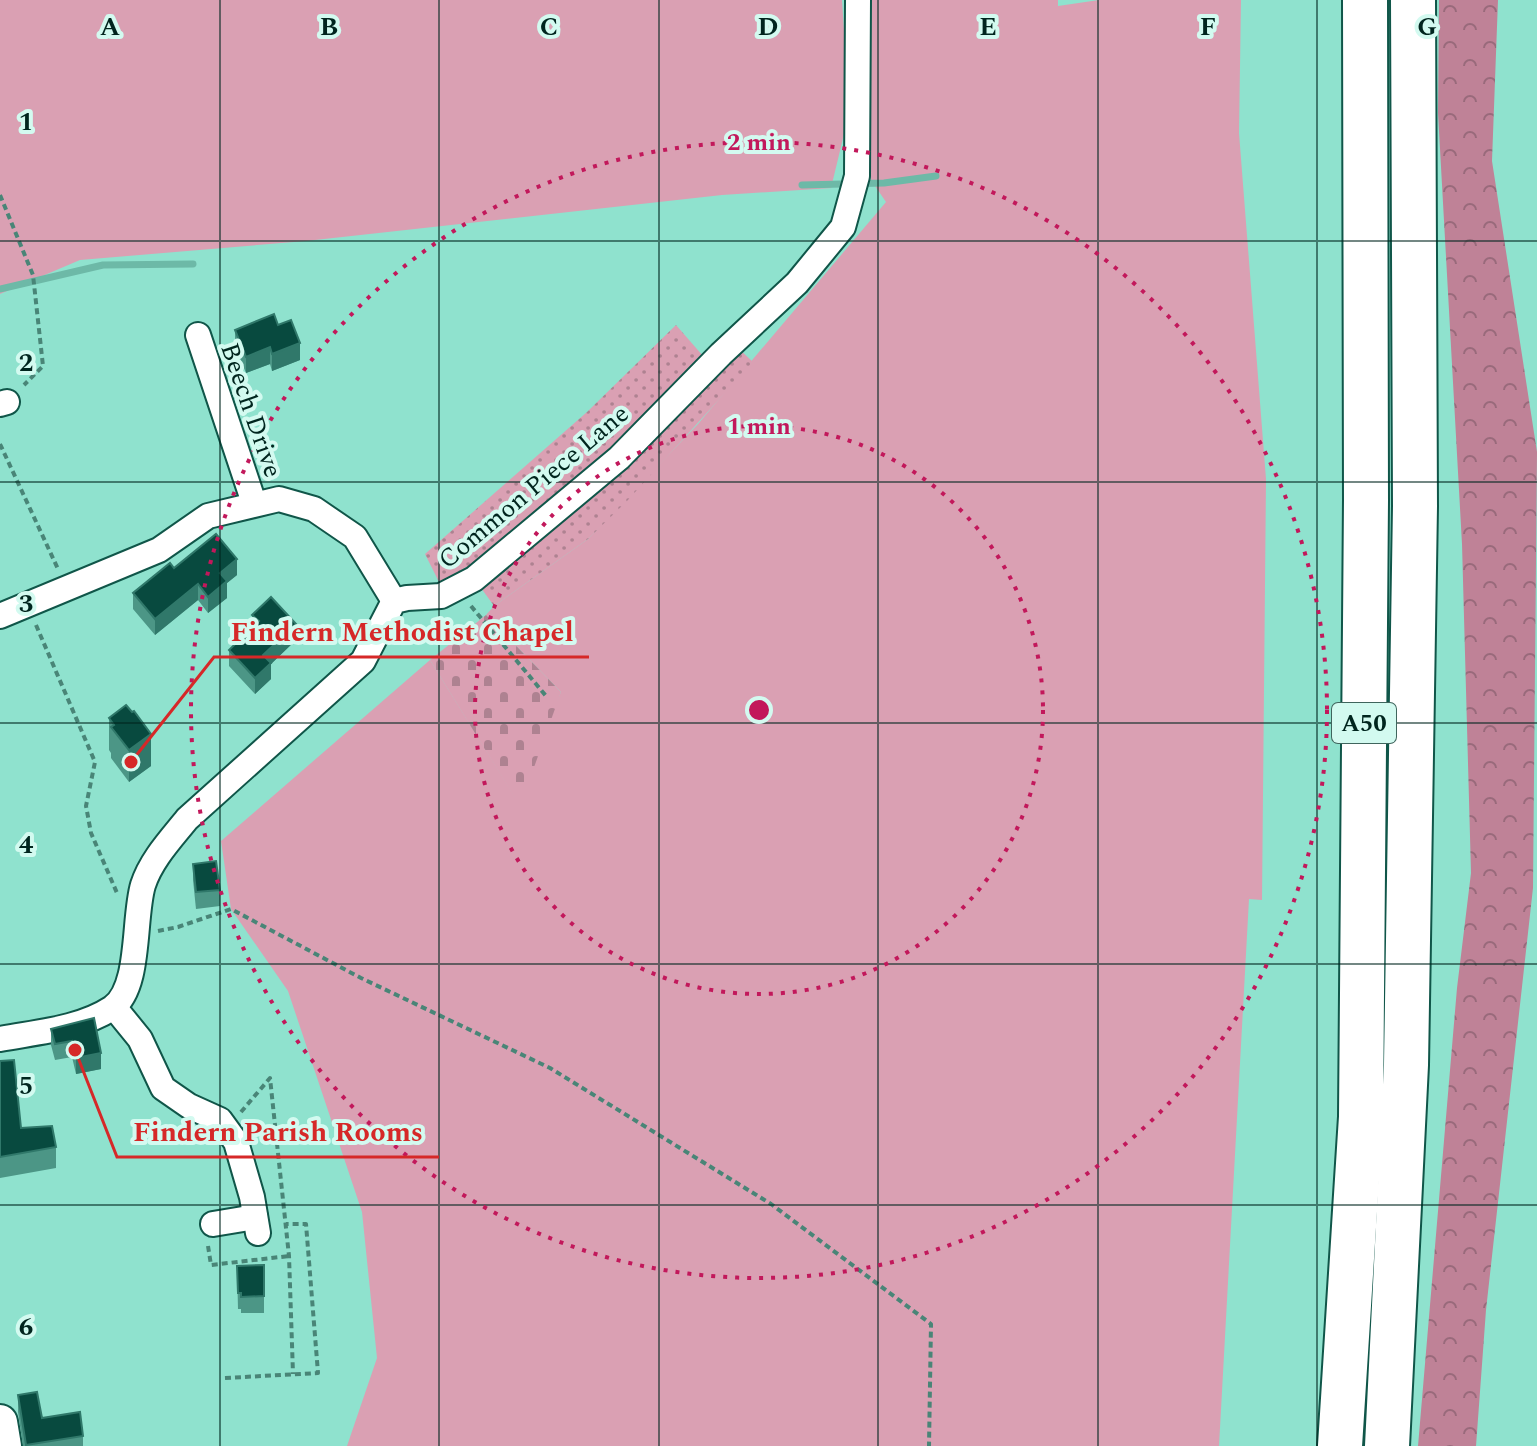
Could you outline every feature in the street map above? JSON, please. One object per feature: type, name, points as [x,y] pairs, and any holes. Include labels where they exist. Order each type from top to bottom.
[{"type":"highway","name":"A50","points":[[1340,1446],[1361,1117],[1366,500],[1365,0]]},
{"type":"highway","name":"A50","points":[[1387,1446],[1406,1065],[1415,506],[1413,0]]},
{"type":"street","name":"Common Piece Lane","points":[[394,601],[441,596],[474,579],[619,458],[721,354],[797,283],[843,227],[856,185],[858,0]]},
{"type":"street","name":"Beech Drive","points":[[198,335],[254,503]]},
{"type":"street","points":[[0,616],[159,550],[208,516],[279,499],[314,509],[355,537],[394,601],[363,661],[187,819],[163,848],[144,883],[130,983],[114,1007],[77,1024],[0,1039]]},
{"type":"street","points":[[114,1007],[140,1039],[163,1088],[189,1106],[220,1120],[236,1142],[257,1225],[213,1224]]},
{"type":"path","points":[[0,195],[33,275],[43,366],[3,403]]},
{"type":"path","points":[[0,444],[67,590]]},
{"type":"path","points":[[457,588],[546,696]]},
{"type":"path","points":[[28,605],[95,762],[86,806],[91,833],[135,934],[178,927],[231,909],[361,978],[550,1068],[771,1204],[931,1324],[929,1446]]},
{"type":"path","points":[[213,1224],[206,1228],[211,1265],[289,1256]]},
{"type":"path","points":[[225,1378],[318,1373],[306,1224],[285,1224]]},
{"type":"green space","points":[[0,0],[842,0],[846,62],[845,130],[831,188],[722,195],[306,241],[80,260],[0,294]]},
{"type":"green space","points":[[869,0],[1058,0],[1058,6],[1099,0],[1241,0],[1239,133],[1266,479],[1262,900],[1249,899],[1219,1446],[347,1446],[377,1358],[362,1212],[288,991],[231,909],[221,841],[430,660],[515,797],[561,692],[486,615],[494,606],[588,539],[698,424],[886,202],[871,180]]},
{"type":"green space","points":[[1439,0],[1498,0],[1492,161],[1537,452],[1533,888],[1486,1310],[1476,1446],[1418,1446],[1457,988],[1471,873],[1462,544],[1438,113]]},
{"type":"green space","points":[[676,325],[717,372],[737,347],[753,362],[627,501],[588,539],[494,606],[466,567],[440,584],[425,554],[587,412]]},
{"type":"green space","points":[[486,615],[561,692],[523,798],[515,798],[430,660]]},
{"type":"building","points":[[274,314],[278,325],[291,320],[300,343],[272,354],[270,347],[246,357],[235,330]]},
{"type":"building","points":[[216,534],[237,559],[220,573],[227,581],[208,597],[198,584],[155,619],[133,593],[170,563],[174,568]]},
{"type":"building","points":[[271,597],[296,624],[263,655],[271,663],[255,678],[229,650],[259,621],[252,615]]},
{"type":"building","points":[[126,705],[151,734],[129,750],[111,727],[114,725],[109,718]]},
{"type":"building","points":[[216,861],[220,890],[196,892],[193,864]]},
{"type":"building","points":[[94,1018],[101,1053],[76,1058],[72,1041],[55,1044],[51,1029]]},
{"type":"building","points":[[14,1060],[21,1128],[52,1126],[56,1147],[0,1157],[0,1061]]},
{"type":"building","points":[[264,1265],[264,1296],[241,1297],[238,1293],[237,1266]]},
{"type":"building","points":[[37,1392],[42,1418],[80,1412],[83,1436],[26,1445],[18,1395]]},
{"type":"waterway","points":[[802,185],[884,183],[936,176]]},
{"type":"waterway","points":[[0,289],[103,265],[193,264]]},
{"type":"place","name":"Findern Methodist Chapel","points":[[131,762]]},
{"type":"place","name":"Findern Parish Rooms","points":[[75,1050]]}]
